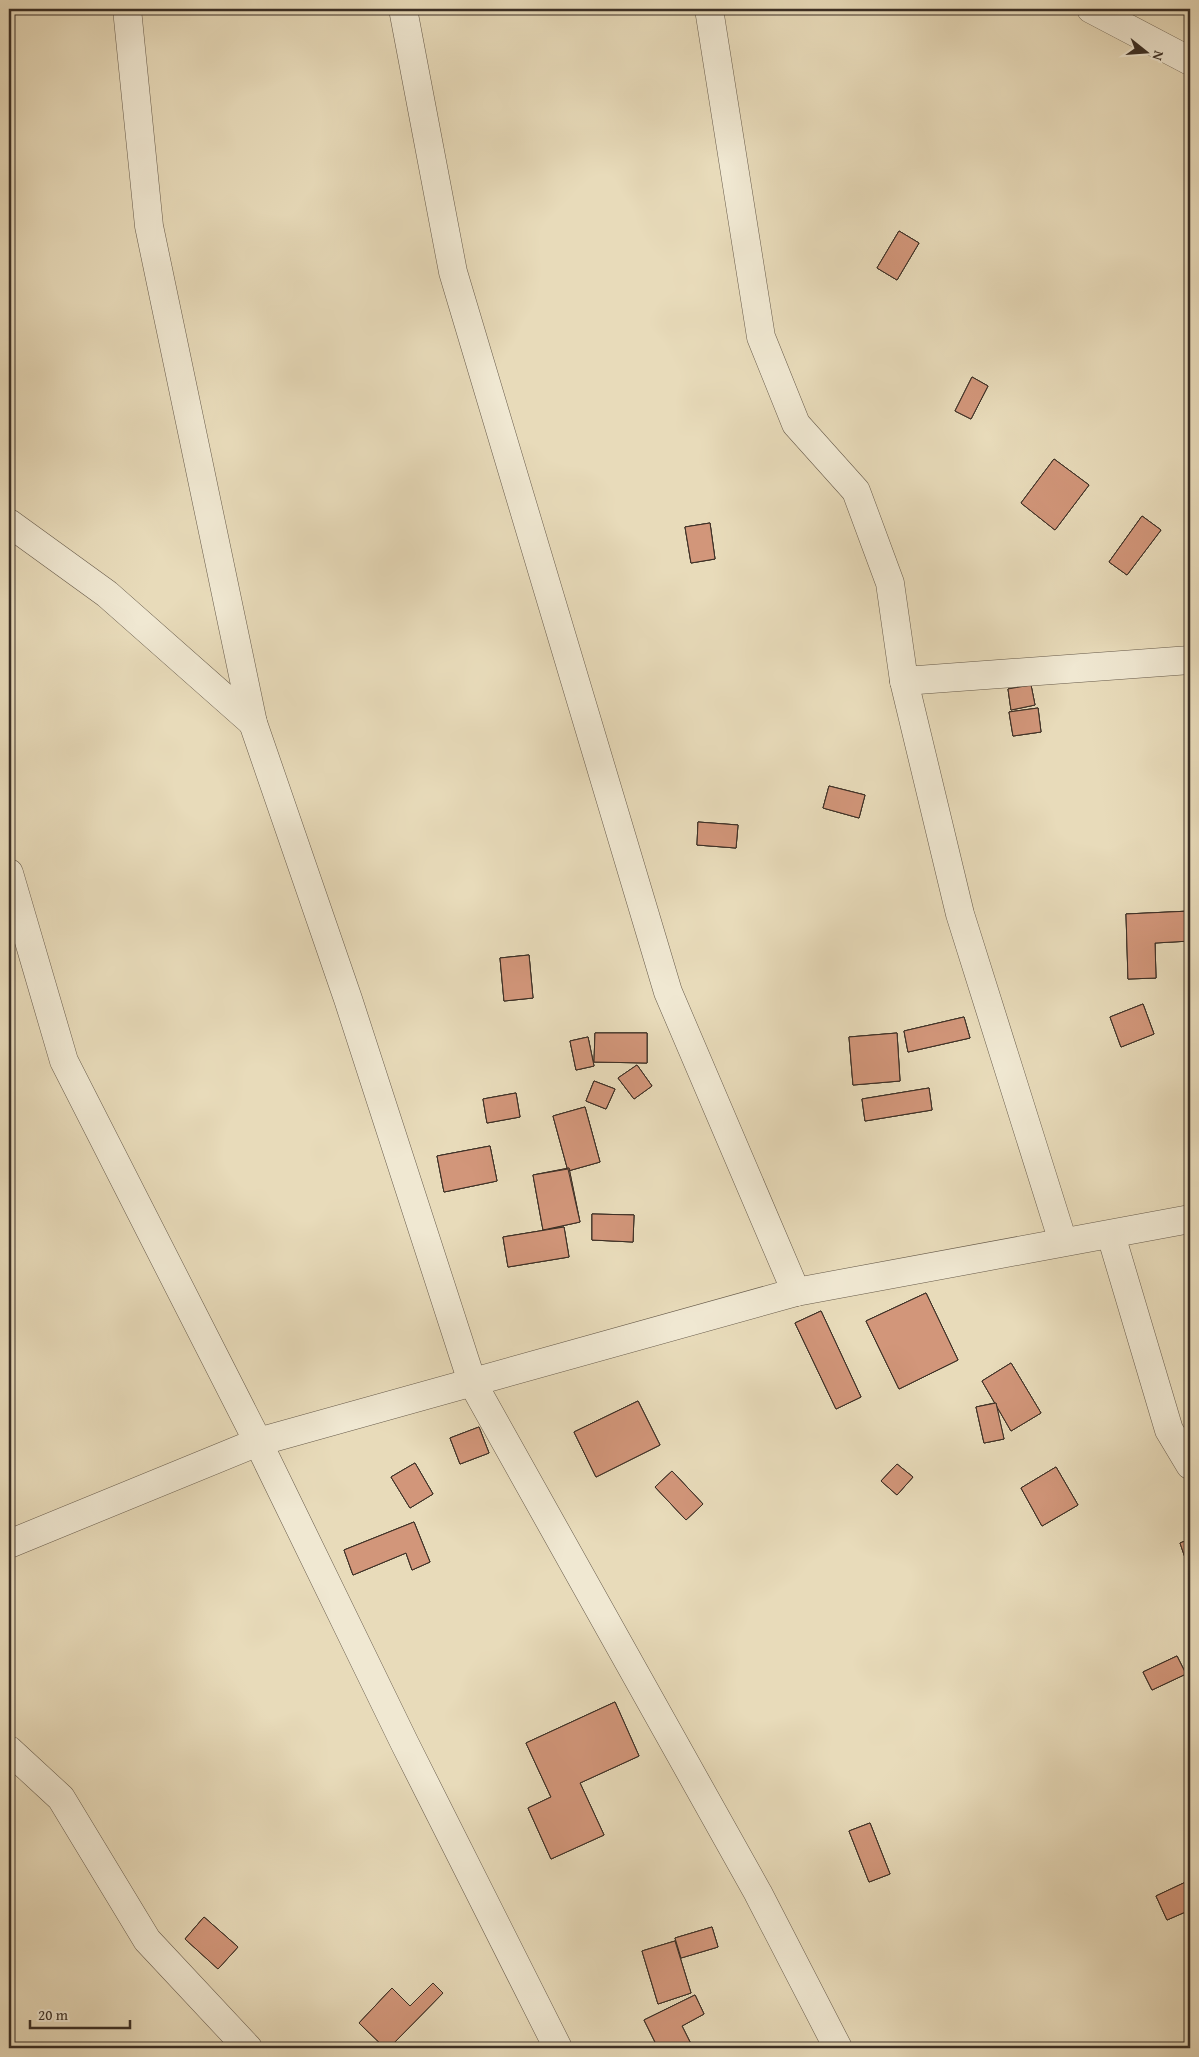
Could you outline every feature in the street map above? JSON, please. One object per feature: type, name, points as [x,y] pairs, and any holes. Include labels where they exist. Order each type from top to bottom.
[{"type":"street","points":[[127,9],[149,226],[253,723],[348,999],[472,1382],[758,1893],[838,2048]]},
{"type":"street","points":[[403,9],[453,272],[668,992],[796,1292]]},
{"type":"street","points":[[709,9],[761,337],[796,424],[856,491],[890,583],[904,681],[960,914],[1063,1242]]},
{"type":"street","points":[[1091,9],[1190,60]]},
{"type":"street","points":[[9,523],[107,594],[253,723]]},
{"type":"street","points":[[904,681],[1189,665]]},
{"type":"street","points":[[9,873],[64,1061],[258,1442],[405,1744],[558,2048]]},
{"type":"street","points":[[9,1544],[258,1442],[796,1292],[1190,1219]]},
{"type":"street","points":[[1111,1235],[1169,1430],[1190,1465]]},
{"type":"street","points":[[9,1750],[61,1798],[147,1940],[248,2048]]},
{"type":"building","points":[[899,231],[919,243],[897,280],[877,268]]},
{"type":"building","points":[[899,231],[919,243],[897,280],[877,268]]},
{"type":"building","points":[[899,231],[919,243],[897,280],[877,268]]},
{"type":"building","points":[[972,377],[988,386],[971,419],[955,411]]},
{"type":"building","points":[[972,377],[988,386],[971,419],[955,411]]},
{"type":"building","points":[[972,377],[988,386],[971,419],[955,411]]},
{"type":"building","points":[[1054,459],[1089,485],[1055,530],[1021,503]]},
{"type":"building","points":[[1054,459],[1089,485],[1055,530],[1021,503]]},
{"type":"building","points":[[1054,459],[1089,485],[1055,530],[1021,503]]},
{"type":"building","points":[[1142,516],[1161,530],[1127,575],[1109,562]]},
{"type":"building","points":[[1142,516],[1161,530],[1127,575],[1109,562]]},
{"type":"building","points":[[1142,516],[1161,530],[1127,575],[1109,562]]},
{"type":"building","points":[[710,523],[715,559],[691,563],[685,527]]},
{"type":"building","points":[[710,523],[715,559],[691,563],[685,527]]},
{"type":"building","points":[[710,523],[715,559],[691,563],[685,527]]},
{"type":"building","points":[[1031,685],[1035,705],[1011,710],[1008,689]]},
{"type":"building","points":[[1031,685],[1035,705],[1011,710],[1008,689]]},
{"type":"building","points":[[1031,685],[1035,705],[1011,710],[1008,689]]},
{"type":"building","points":[[1038,708],[1041,732],[1013,736],[1009,712]]},
{"type":"building","points":[[1038,708],[1041,732],[1013,736],[1009,712]]},
{"type":"building","points":[[1038,708],[1041,732],[1013,736],[1009,712]]},
{"type":"building","points":[[829,786],[865,795],[859,818],[823,808]]},
{"type":"building","points":[[829,786],[865,795],[859,818],[823,808]]},
{"type":"building","points":[[829,786],[865,795],[859,818],[823,808]]},
{"type":"building","points":[[698,822],[738,825],[736,848],[697,845]]},
{"type":"building","points":[[698,822],[738,825],[736,848],[697,845]]},
{"type":"building","points":[[698,822],[738,825],[736,848],[697,845]]},
{"type":"building","points":[[1190,911],[1190,941],[1155,943],[1156,978],[1128,979],[1126,914]]},
{"type":"building","points":[[1190,911],[1190,941],[1155,943],[1156,978],[1128,979],[1126,914]]},
{"type":"building","points":[[1190,911],[1190,941],[1155,943],[1156,978],[1128,979],[1126,914]]},
{"type":"building","points":[[529,955],[533,998],[504,1001],[500,958]]},
{"type":"building","points":[[529,955],[533,998],[504,1001],[500,958]]},
{"type":"building","points":[[529,955],[533,998],[504,1001],[500,958]]},
{"type":"building","points":[[1143,1004],[1154,1034],[1121,1047],[1110,1017]]},
{"type":"building","points":[[1143,1004],[1154,1034],[1121,1047],[1110,1017]]},
{"type":"building","points":[[1143,1004],[1154,1034],[1121,1047],[1110,1017]]},
{"type":"building","points":[[964,1017],[970,1038],[908,1052],[904,1031]]},
{"type":"building","points":[[964,1017],[970,1038],[908,1052],[904,1031]]},
{"type":"building","points":[[964,1017],[970,1038],[908,1052],[904,1031]]},
{"type":"building","points":[[595,1033],[647,1033],[647,1063],[594,1062]]},
{"type":"building","points":[[595,1033],[647,1033],[647,1063],[594,1062]]},
{"type":"building","points":[[595,1033],[647,1033],[647,1063],[594,1062]]},
{"type":"building","points":[[897,1033],[900,1081],[853,1085],[849,1037]]},
{"type":"building","points":[[897,1033],[900,1081],[853,1085],[849,1037]]},
{"type":"building","points":[[897,1033],[900,1081],[853,1085],[849,1037]]},
{"type":"building","points":[[588,1037],[594,1066],[576,1070],[570,1041]]},
{"type":"building","points":[[588,1037],[594,1066],[576,1070],[570,1041]]},
{"type":"building","points":[[588,1037],[594,1066],[576,1070],[570,1041]]},
{"type":"building","points":[[637,1065],[652,1086],[634,1099],[618,1078]]},
{"type":"building","points":[[637,1065],[652,1086],[634,1099],[618,1078]]},
{"type":"building","points":[[637,1065],[652,1086],[634,1099],[618,1078]]},
{"type":"building","points":[[594,1081],[615,1089],[606,1109],[586,1101]]},
{"type":"building","points":[[594,1081],[615,1089],[606,1109],[586,1101]]},
{"type":"building","points":[[594,1081],[615,1089],[606,1109],[586,1101]]},
{"type":"building","points":[[929,1088],[932,1110],[865,1121],[862,1099]]},
{"type":"building","points":[[929,1088],[932,1110],[865,1121],[862,1099]]},
{"type":"building","points":[[929,1088],[932,1110],[865,1121],[862,1099]]},
{"type":"building","points":[[516,1093],[520,1117],[487,1123],[483,1099]]},
{"type":"building","points":[[516,1093],[520,1117],[487,1123],[483,1099]]},
{"type":"building","points":[[516,1093],[520,1117],[487,1123],[483,1099]]},
{"type":"building","points":[[585,1107],[600,1162],[568,1171],[553,1116]]},
{"type":"building","points":[[585,1107],[600,1162],[568,1171],[553,1116]]},
{"type":"building","points":[[585,1107],[600,1162],[568,1171],[553,1116]]},
{"type":"building","points":[[490,1146],[497,1181],[444,1192],[437,1156]]},
{"type":"building","points":[[490,1146],[497,1181],[444,1192],[437,1156]]},
{"type":"building","points":[[490,1146],[497,1181],[444,1192],[437,1156]]},
{"type":"building","points":[[569,1168],[580,1222],[543,1230],[533,1175]]},
{"type":"building","points":[[569,1168],[580,1222],[543,1230],[533,1175]]},
{"type":"building","points":[[568,1169],[580,1222],[543,1230],[533,1175]]},
{"type":"building","points":[[592,1214],[634,1215],[633,1242],[592,1240]]},
{"type":"building","points":[[592,1214],[634,1215],[633,1242],[592,1240]]},
{"type":"building","points":[[592,1214],[634,1215],[633,1242],[592,1240]]},
{"type":"building","points":[[564,1227],[569,1257],[508,1267],[503,1237]]},
{"type":"building","points":[[564,1227],[569,1257],[508,1267],[503,1237]]},
{"type":"building","points":[[564,1227],[569,1257],[508,1267],[503,1237]]},
{"type":"building","points":[[926,1293],[958,1360],[899,1389],[866,1321]]},
{"type":"building","points":[[926,1293],[958,1360],[899,1389],[866,1321]]},
{"type":"building","points":[[926,1293],[958,1360],[899,1389],[866,1321]]},
{"type":"building","points":[[821,1311],[861,1397],[836,1409],[795,1323]]},
{"type":"building","points":[[821,1311],[861,1397],[836,1409],[795,1323]]},
{"type":"building","points":[[821,1311],[861,1397],[836,1409],[795,1323]]},
{"type":"building","points":[[1011,1363],[1041,1413],[1011,1431],[982,1381]]},
{"type":"building","points":[[1011,1363],[1041,1413],[1011,1431],[982,1381]]},
{"type":"building","points":[[1011,1363],[1041,1413],[1011,1431],[982,1381]]},
{"type":"building","points":[[638,1401],[660,1445],[596,1477],[574,1432]]},
{"type":"building","points":[[638,1401],[660,1445],[596,1477],[574,1432]]},
{"type":"building","points":[[638,1401],[660,1445],[596,1477],[574,1432]]},
{"type":"building","points":[[994,1403],[1004,1439],[984,1443],[976,1407]]},
{"type":"building","points":[[996,1403],[1004,1439],[984,1443],[976,1407]]},
{"type":"building","points":[[996,1403],[1004,1439],[984,1443],[976,1407]]},
{"type":"building","points":[[479,1427],[489,1453],[460,1464],[450,1438]]},
{"type":"building","points":[[479,1427],[489,1453],[460,1464],[450,1438]]},
{"type":"building","points":[[479,1427],[489,1453],[460,1464],[450,1438]]},
{"type":"building","points":[[415,1463],[433,1494],[410,1508],[391,1477]]},
{"type":"building","points":[[415,1463],[433,1494],[410,1508],[391,1477]]},
{"type":"building","points":[[415,1463],[433,1494],[410,1508],[391,1477]]},
{"type":"building","points":[[897,1464],[913,1477],[897,1495],[881,1481]]},
{"type":"building","points":[[897,1464],[913,1477],[897,1495],[881,1481]]},
{"type":"building","points":[[897,1464],[913,1477],[897,1495],[881,1481]]},
{"type":"building","points":[[1056,1467],[1078,1505],[1042,1526],[1021,1488]]},
{"type":"building","points":[[1056,1467],[1078,1505],[1042,1526],[1021,1488]]},
{"type":"building","points":[[1056,1467],[1078,1505],[1042,1526],[1021,1488]]},
{"type":"building","points":[[672,1471],[703,1504],[686,1520],[655,1487]]},
{"type":"building","points":[[672,1471],[703,1504],[686,1520],[655,1487]]},
{"type":"building","points":[[672,1471],[703,1504],[686,1520],[655,1487]]},
{"type":"building","points":[[414,1522],[430,1562],[412,1570],[406,1553],[353,1575],[344,1550]]},
{"type":"building","points":[[414,1522],[430,1562],[412,1570],[406,1553],[353,1575],[344,1550]]},
{"type":"building","points":[[414,1522],[430,1562],[412,1570],[406,1553],[353,1575],[344,1550]]},
{"type":"building","points":[[1190,1539],[1190,1572],[1180,1543]]},
{"type":"building","points":[[1190,1539],[1190,1572],[1180,1543]]},
{"type":"building","points":[[1190,1539],[1190,1572],[1180,1543]]},
{"type":"building","points":[[1177,1656],[1186,1674],[1152,1690],[1143,1672]]},
{"type":"building","points":[[1177,1656],[1186,1674],[1152,1690],[1143,1672]]},
{"type":"building","points":[[1177,1656],[1186,1674],[1152,1690],[1143,1672]]},
{"type":"building","points":[[615,1702],[639,1756],[580,1783],[604,1835],[551,1859],[528,1808],[551,1797],[526,1743]]},
{"type":"building","points":[[615,1702],[639,1756],[580,1783],[604,1835],[551,1859],[528,1808],[551,1797],[526,1743]]},
{"type":"building","points":[[615,1702],[639,1756],[580,1783],[604,1835],[551,1859],[528,1808],[551,1797],[526,1743]]},
{"type":"building","points":[[870,1823],[890,1874],[869,1882],[849,1831]]},
{"type":"building","points":[[870,1823],[890,1874],[869,1882],[849,1831]]},
{"type":"building","points":[[870,1823],[890,1874],[869,1882],[849,1831]]},
{"type":"building","points":[[1190,1880],[1190,1910],[1167,1920],[1156,1896]]},
{"type":"building","points":[[1190,1880],[1190,1910],[1167,1920],[1156,1896]]},
{"type":"building","points":[[1190,1880],[1190,1910],[1167,1920],[1156,1896]]},
{"type":"building","points":[[204,1917],[238,1947],[218,1969],[185,1939]]},
{"type":"building","points":[[204,1917],[238,1947],[218,1969],[185,1939]]},
{"type":"building","points":[[204,1917],[238,1947],[218,1969],[185,1939]]},
{"type":"building","points":[[712,1927],[718,1947],[681,1958],[675,1938]]},
{"type":"building","points":[[712,1927],[718,1947],[681,1958],[675,1938]]},
{"type":"building","points":[[712,1927],[718,1947],[681,1958],[675,1938]]},
{"type":"building","points":[[675,1941],[691,1993],[658,2004],[642,1951]]},
{"type":"building","points":[[675,1941],[691,1993],[658,2004],[642,1951]]},
{"type":"building","points":[[675,1941],[691,1993],[658,2004],[642,1951]]},
{"type":"building","points":[[433,1983],[443,1993],[389,2048],[385,2048],[359,2023],[392,1988],[410,2006]]},
{"type":"building","points":[[433,1983],[443,1993],[389,2048],[385,2048],[359,2023],[392,1988],[410,2006]]},
{"type":"building","points":[[433,1983],[443,1993],[389,2048],[385,2048],[359,2023],[392,1988],[410,2006]]},
{"type":"building","points":[[695,1995],[704,2014],[682,2026],[693,2048],[658,2048],[644,2020]]},
{"type":"building","points":[[695,1995],[704,2014],[682,2026],[693,2048],[658,2048],[644,2020]]},
{"type":"building","points":[[695,1995],[704,2014],[682,2026],[693,2048],[658,2048],[644,2020]]}]
